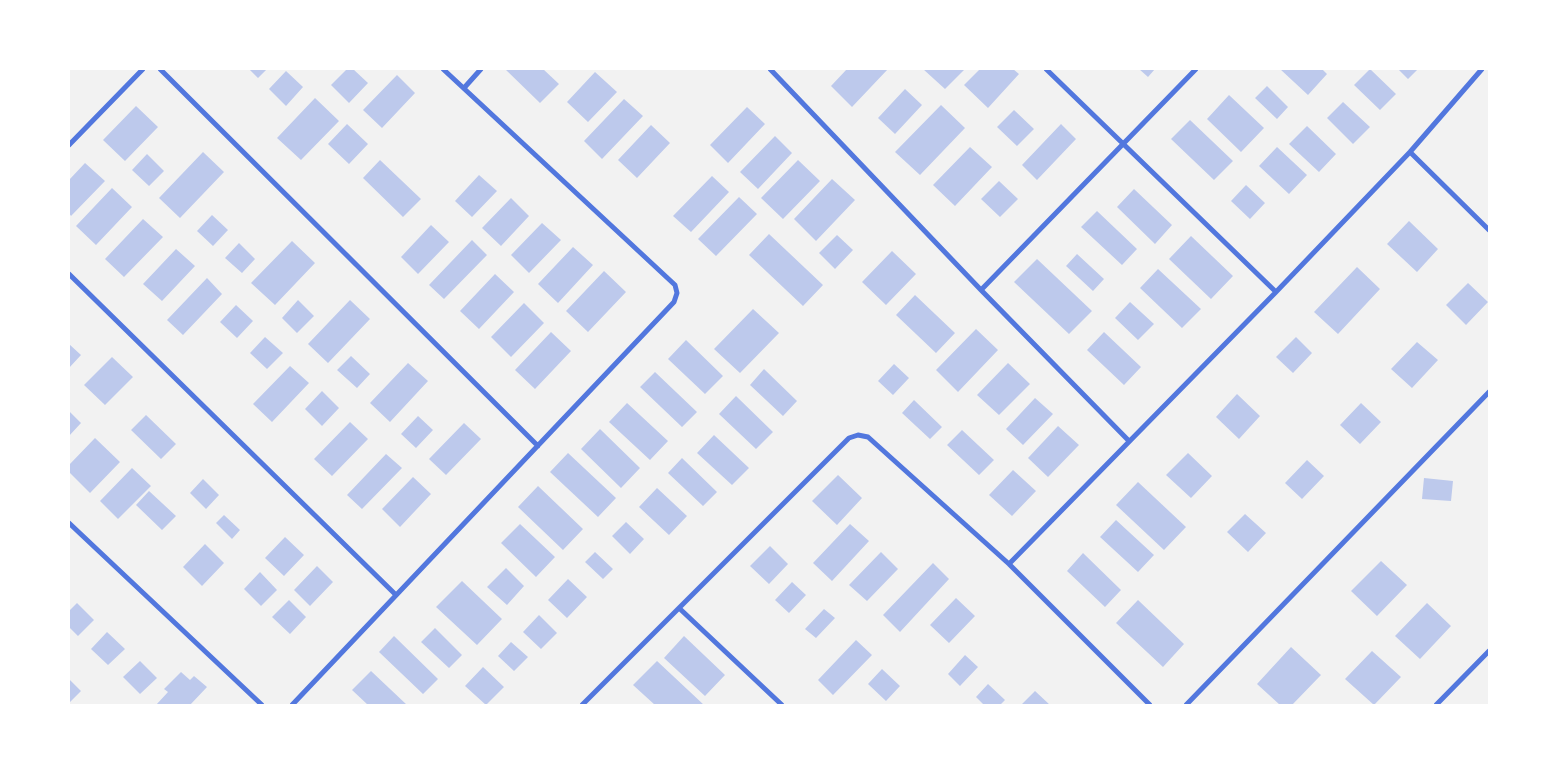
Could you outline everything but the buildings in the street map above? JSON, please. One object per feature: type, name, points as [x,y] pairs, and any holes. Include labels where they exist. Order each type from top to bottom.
[{"type":"street","points":[[69,144],[143,69]]},
{"type":"street","points":[[160,69],[538,446]]},
{"type":"street","points":[[292,705],[674,302],[677,293],[675,285],[443,69]]},
{"type":"street","points":[[464,88],[482,69]]},
{"type":"street","points":[[770,69],[981,290],[1129,441]]},
{"type":"street","points":[[1046,69],[1276,292]]},
{"type":"street","points":[[981,290],[1196,69]]},
{"type":"street","points":[[1009,564],[1276,292],[1410,152],[1482,69]]},
{"type":"street","points":[[1410,152],[1489,230]]},
{"type":"street","points":[[69,274],[396,596]]},
{"type":"street","points":[[1186,705],[1489,392]]},
{"type":"street","points":[[582,705],[849,438],[858,435],[868,436],[1009,564],[1150,705]]},
{"type":"street","points":[[69,523],[262,705]]},
{"type":"street","points":[[679,608],[782,705]]},
{"type":"street","points":[[1436,705],[1489,651]]}]
